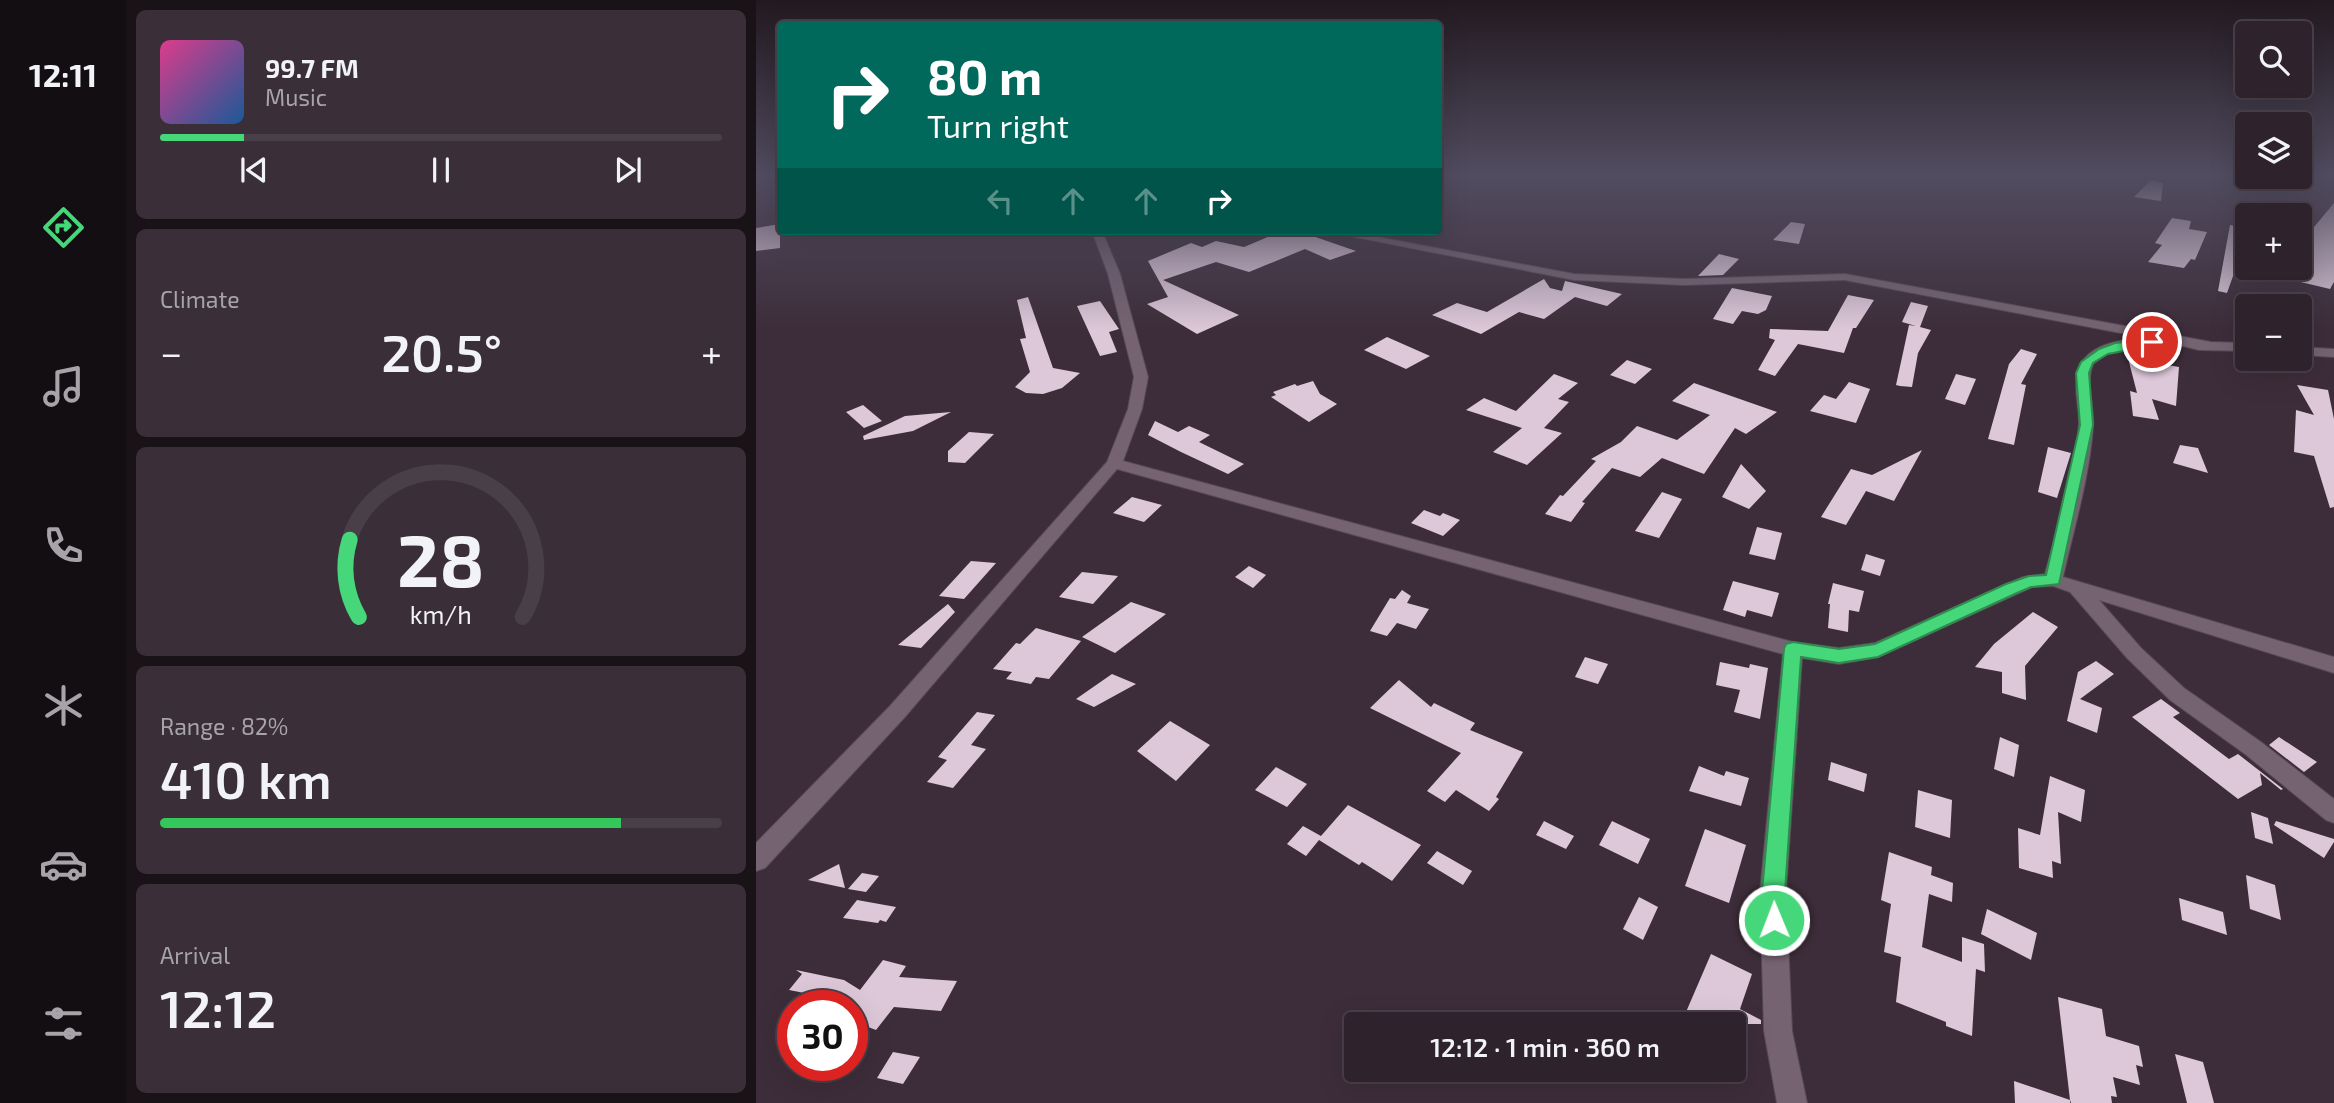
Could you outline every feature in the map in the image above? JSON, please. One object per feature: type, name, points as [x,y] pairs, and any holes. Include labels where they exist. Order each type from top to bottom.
[{"type":"street","points":[[756,860],[897,712],[1114,463],[1135,409],[1141,377],[1114,274],[1099,235]]},
{"type":"street","points":[[1350,235],[1574,277],[1684,282],[1845,277],[2210,346]]},
{"type":"street","points":[[2053,580],[2087,425],[2082,373],[2087,362],[2119,346],[2152,342],[2235,347]]},
{"type":"street","points":[[2312,352],[2334,353]]},
{"type":"street","points":[[1114,463],[1793,649],[1839,656],[1878,650],[2011,589],[2029,582],[2053,580],[2334,665]]},
{"type":"street","points":[[2076,587],[2134,653],[2177,694],[2253,748],[2334,813]]},
{"type":"street","points":[[1791,1103],[1778,1031],[1773,892],[1793,649]]},
{"type":"building","points":[[777,226],[780,248],[756,251],[756,228]]},
{"type":"building","points":[[1787,226],[1804,226],[1799,244],[1773,240]]},
{"type":"building","points":[[2166,226],[2190,226],[2189,229],[2207,232],[2195,260],[2191,259],[2184,268],[2148,262],[2162,245],[2155,243]]},
{"type":"building","points":[[2230,226],[2235,226],[2235,271],[2227,293],[2218,291]]},
{"type":"building","points":[[2315,226],[2334,226],[2334,282],[2330,289],[2292,280],[2312,280],[2312,230]]},
{"type":"building","points":[[1272,235],[1310,235],[1356,251],[1330,260],[1305,249],[1249,272],[1216,262],[1163,280],[1239,315],[1197,334],[1147,304],[1168,297],[1148,261],[1191,243],[1202,247],[1216,241],[1244,247]]},
{"type":"building","points":[[1719,254],[1739,259],[1723,275],[1698,276]]},
{"type":"building","points":[[1544,279],[1550,288],[1562,291],[1565,281],[1622,294],[1607,306],[1575,297],[1544,319],[1519,312],[1481,334],[1432,315],[1457,303],[1487,312]]},
{"type":"building","points":[[1732,288],[1772,296],[1766,310],[1758,314],[1742,311],[1733,324],[1713,319]]},
{"type":"building","points":[[1848,295],[1874,300],[1856,328],[1853,328],[1844,353],[1798,344],[1775,376],[1758,370],[1775,340],[1769,338],[1770,329],[1828,331]]},
{"type":"building","points":[[1028,297],[1053,368],[1080,373],[1062,388],[1043,394],[1026,393],[1015,387],[1030,372],[1020,339],[1026,338],[1017,300]]},
{"type":"building","points":[[1100,301],[1119,329],[1109,332],[1117,352],[1100,356],[1077,306]]},
{"type":"building","points":[[1911,302],[1928,306],[1920,327],[1931,330],[1918,353],[1912,387],[1896,385],[1909,325],[1916,326],[1902,322]]},
{"type":"building","points":[[1387,337],[1430,356],[1406,369],[1364,350]]},
{"type":"building","points":[[2021,349],[2037,354],[2021,384],[2026,385],[2014,445],[1988,439],[2009,364]]},
{"type":"building","points":[[2128,358],[2179,367],[2176,406],[2152,399],[2159,420],[2133,416],[2130,391],[2137,393]]},
{"type":"building","points":[[1627,360],[1652,369],[1635,384],[1610,375]]},
{"type":"building","points":[[1554,374],[1578,383],[1558,399],[1569,402],[1544,428],[1562,433],[1527,465],[1493,452],[1522,428],[1466,410],[1484,398],[1516,411]]},
{"type":"building","points":[[1956,374],[1976,379],[1965,405],[1945,399]]},
{"type":"building","points":[[1313,381],[1320,394],[1337,404],[1309,422],[1271,397],[1276,395],[1273,392]]},
{"type":"building","points":[[1849,382],[1870,389],[1856,423],[1810,411],[1824,395],[1836,399]]},
{"type":"building","points":[[1694,383],[1777,412],[1746,434],[1735,428],[1704,474],[1662,458],[1640,477],[1612,468],[1582,502],[1585,503],[1571,522],[1545,514],[1560,495],[1563,496],[1596,461],[1591,459],[1621,442],[1637,426],[1677,440],[1710,415],[1672,401]]},
{"type":"building","points":[[2297,385],[2328,390],[2334,419],[2334,507],[2330,508],[2314,456],[2294,452],[2296,410],[2314,415]]},
{"type":"building","points":[[863,405],[882,421],[864,428],[846,412]]},
{"type":"building","points":[[951,412],[913,431],[864,440],[863,436],[905,416]]},
{"type":"building","points":[[1155,421],[1178,432],[1189,426],[1210,435],[1199,442],[1244,464],[1228,474],[1181,452],[1148,435]]},
{"type":"building","points":[[969,432],[994,434],[965,463],[948,462],[948,451]]},
{"type":"building","points":[[2180,445],[2198,448],[2208,473],[2173,463]]},
{"type":"building","points":[[2048,447],[2071,453],[2057,498],[2038,492]]},
{"type":"building","points":[[1922,450],[1894,501],[1866,491],[1846,525],[1821,517],[1851,469],[1872,475]]},
{"type":"building","points":[[1741,464],[1766,491],[1749,509],[1722,497]]},
{"type":"building","points":[[1662,492],[1682,499],[1659,538],[1635,531]]},
{"type":"building","points":[[1132,497],[1162,505],[1144,522],[1113,513]]},
{"type":"building","points":[[1424,510],[1440,516],[1443,513],[1460,520],[1443,536],[1411,523]]},
{"type":"building","points":[[1757,527],[1782,533],[1775,560],[1749,554]]},
{"type":"building","points":[[1866,554],[1885,560],[1880,576],[1861,570]]},
{"type":"building","points":[[971,561],[996,563],[964,599],[939,596]]},
{"type":"building","points":[[1249,566],[1266,575],[1253,588],[1235,577]]},
{"type":"building","points":[[1082,572],[1118,576],[1093,604],[1059,597]]},
{"type":"building","points":[[1733,581],[1779,593],[1772,617],[1747,610],[1745,617],[1723,610]]},
{"type":"building","points":[[1833,583],[1864,591],[1859,612],[1849,610],[1848,632],[1828,628],[1828,604]]},
{"type":"building","points":[[1402,590],[1411,596],[1407,603],[1429,609],[1416,629],[1397,623],[1387,636],[1370,631],[1390,598],[1395,599]]},
{"type":"building","points":[[1131,602],[1166,614],[1115,653],[1082,637]]},
{"type":"building","points":[[948,604],[955,612],[921,648],[898,645]]},
{"type":"building","points":[[2033,612],[2058,627],[2025,666],[2026,700],[2002,693],[2002,672],[1975,667],[1994,644]]},
{"type":"building","points":[[1036,628],[1081,641],[1049,679],[1036,677],[1031,684],[1006,679],[1012,672],[993,669],[1016,643],[1020,644]]},
{"type":"building","points":[[1585,657],[1608,664],[1598,684],[1575,677]]},
{"type":"building","points":[[2096,661],[2114,674],[2080,699],[2102,708],[2097,733],[2067,721],[2078,672]]},
{"type":"building","points":[[1720,662],[1749,668],[1750,664],[1768,668],[1760,719],[1734,712],[1740,690],[1716,685]]},
{"type":"building","points":[[1112,674],[1136,684],[1094,707],[1076,699]]},
{"type":"building","points":[[1399,680],[1431,707],[1434,703],[1475,723],[1470,730],[1523,752],[1496,797],[1499,799],[1489,811],[1456,790],[1445,802],[1427,791],[1461,753],[1370,708]]},
{"type":"building","points":[[2161,699],[2180,713],[2173,717],[2229,759],[2238,754],[2283,789],[2260,773],[2262,785],[2238,799],[2132,717]]},
{"type":"building","points":[[977,712],[995,715],[971,745],[986,749],[953,788],[927,782],[947,760],[938,757]]},
{"type":"building","points":[[1170,721],[1210,745],[1176,781],[1137,751]]},
{"type":"building","points":[[2000,737],[2019,745],[2014,777],[1994,769]]},
{"type":"building","points":[[2279,737],[2317,762],[2304,772],[2269,745]]},
{"type":"building","points":[[1831,762],[1867,774],[1864,792],[1828,780]]},
{"type":"building","points":[[1699,766],[1724,776],[1726,771],[1749,778],[1741,806],[1689,791]]},
{"type":"building","points":[[1276,767],[1307,784],[1287,807],[1255,790]]},
{"type":"building","points":[[2050,776],[2085,790],[2081,822],[2058,812],[2061,864],[2052,861],[2053,878],[2019,868],[2018,828],[2040,835]]},
{"type":"building","points":[[1918,790],[1952,800],[1950,838],[1915,827]]},
{"type":"building","points":[[1348,805],[1421,845],[1392,881],[1362,862],[1359,865],[1319,840],[1306,856],[1287,844],[1303,826],[1321,836]]},
{"type":"building","points":[[2251,812],[2268,818],[2273,844],[2255,838]]},
{"type":"building","points":[[1544,821],[1574,836],[1566,849],[1536,835]]},
{"type":"building","points":[[1612,821],[1650,839],[1638,864],[1599,845]]},
{"type":"building","points":[[2276,821],[2334,839],[2334,842],[2324,858],[2274,825]]},
{"type":"building","points":[[1705,829],[1746,845],[1729,903],[1685,886]]},
{"type":"building","points":[[1437,851],[1472,871],[1463,885],[1427,863]]},
{"type":"building","points":[[1889,852],[1932,867],[1931,875],[1953,883],[1952,902],[1929,894],[1922,947],[1962,962],[1962,937],[1984,944],[1985,972],[1976,969],[1972,1036],[1946,1026],[1946,1022],[1896,1002],[1901,957],[1884,952],[1891,904],[1881,900]]},
{"type":"building","points":[[839,864],[845,888],[808,880]]},
{"type":"building","points":[[862,873],[879,876],[866,892],[848,889]]},
{"type":"building","points":[[2246,875],[2275,885],[2281,920],[2250,909]]},
{"type":"building","points":[[1639,897],[1658,907],[1643,940],[1623,929]]},
{"type":"building","points":[[2179,898],[2223,912],[2227,935],[2182,920]]},
{"type":"building","points":[[857,900],[896,907],[886,922],[843,918]]},
{"type":"building","points":[[1987,909],[2037,933],[2031,960],[1981,934]]},
{"type":"building","points":[[1711,954],[1752,974],[1740,1009],[1746,1012],[1686,1012]]},
{"type":"building","points":[[883,960],[906,966],[899,977],[957,981],[941,1011],[894,1007],[876,1030],[868,1027],[868,990],[860,990]]},
{"type":"building","points":[[796,970],[844,980],[860,990],[789,990],[802,974]]},
{"type":"building","points":[[2058,997],[2102,1009],[2106,1036],[2139,1046],[2143,1067],[2136,1065],[2140,1085],[2113,1077],[2117,1097],[2111,1096],[2112,1103],[2071,1103]]},
{"type":"building","points":[[1746,1012],[1761,1020],[1761,1024],[1746,1024]]},
{"type":"building","points":[[893,1052],[920,1057],[903,1084],[877,1078]]},
{"type":"building","points":[[2175,1054],[2203,1062],[2214,1103],[2187,1103]]},
{"type":"building","points":[[2014,1081],[2070,1100],[2070,1103],[2015,1103]]},
{"type":"route","points":[[1774,920],[1773,892],[1793,649],[1839,656],[1878,650],[2011,589],[2029,582],[2053,580],[2087,425],[2082,373],[2087,362],[2104,351],[2119,346],[2152,342]]}]
